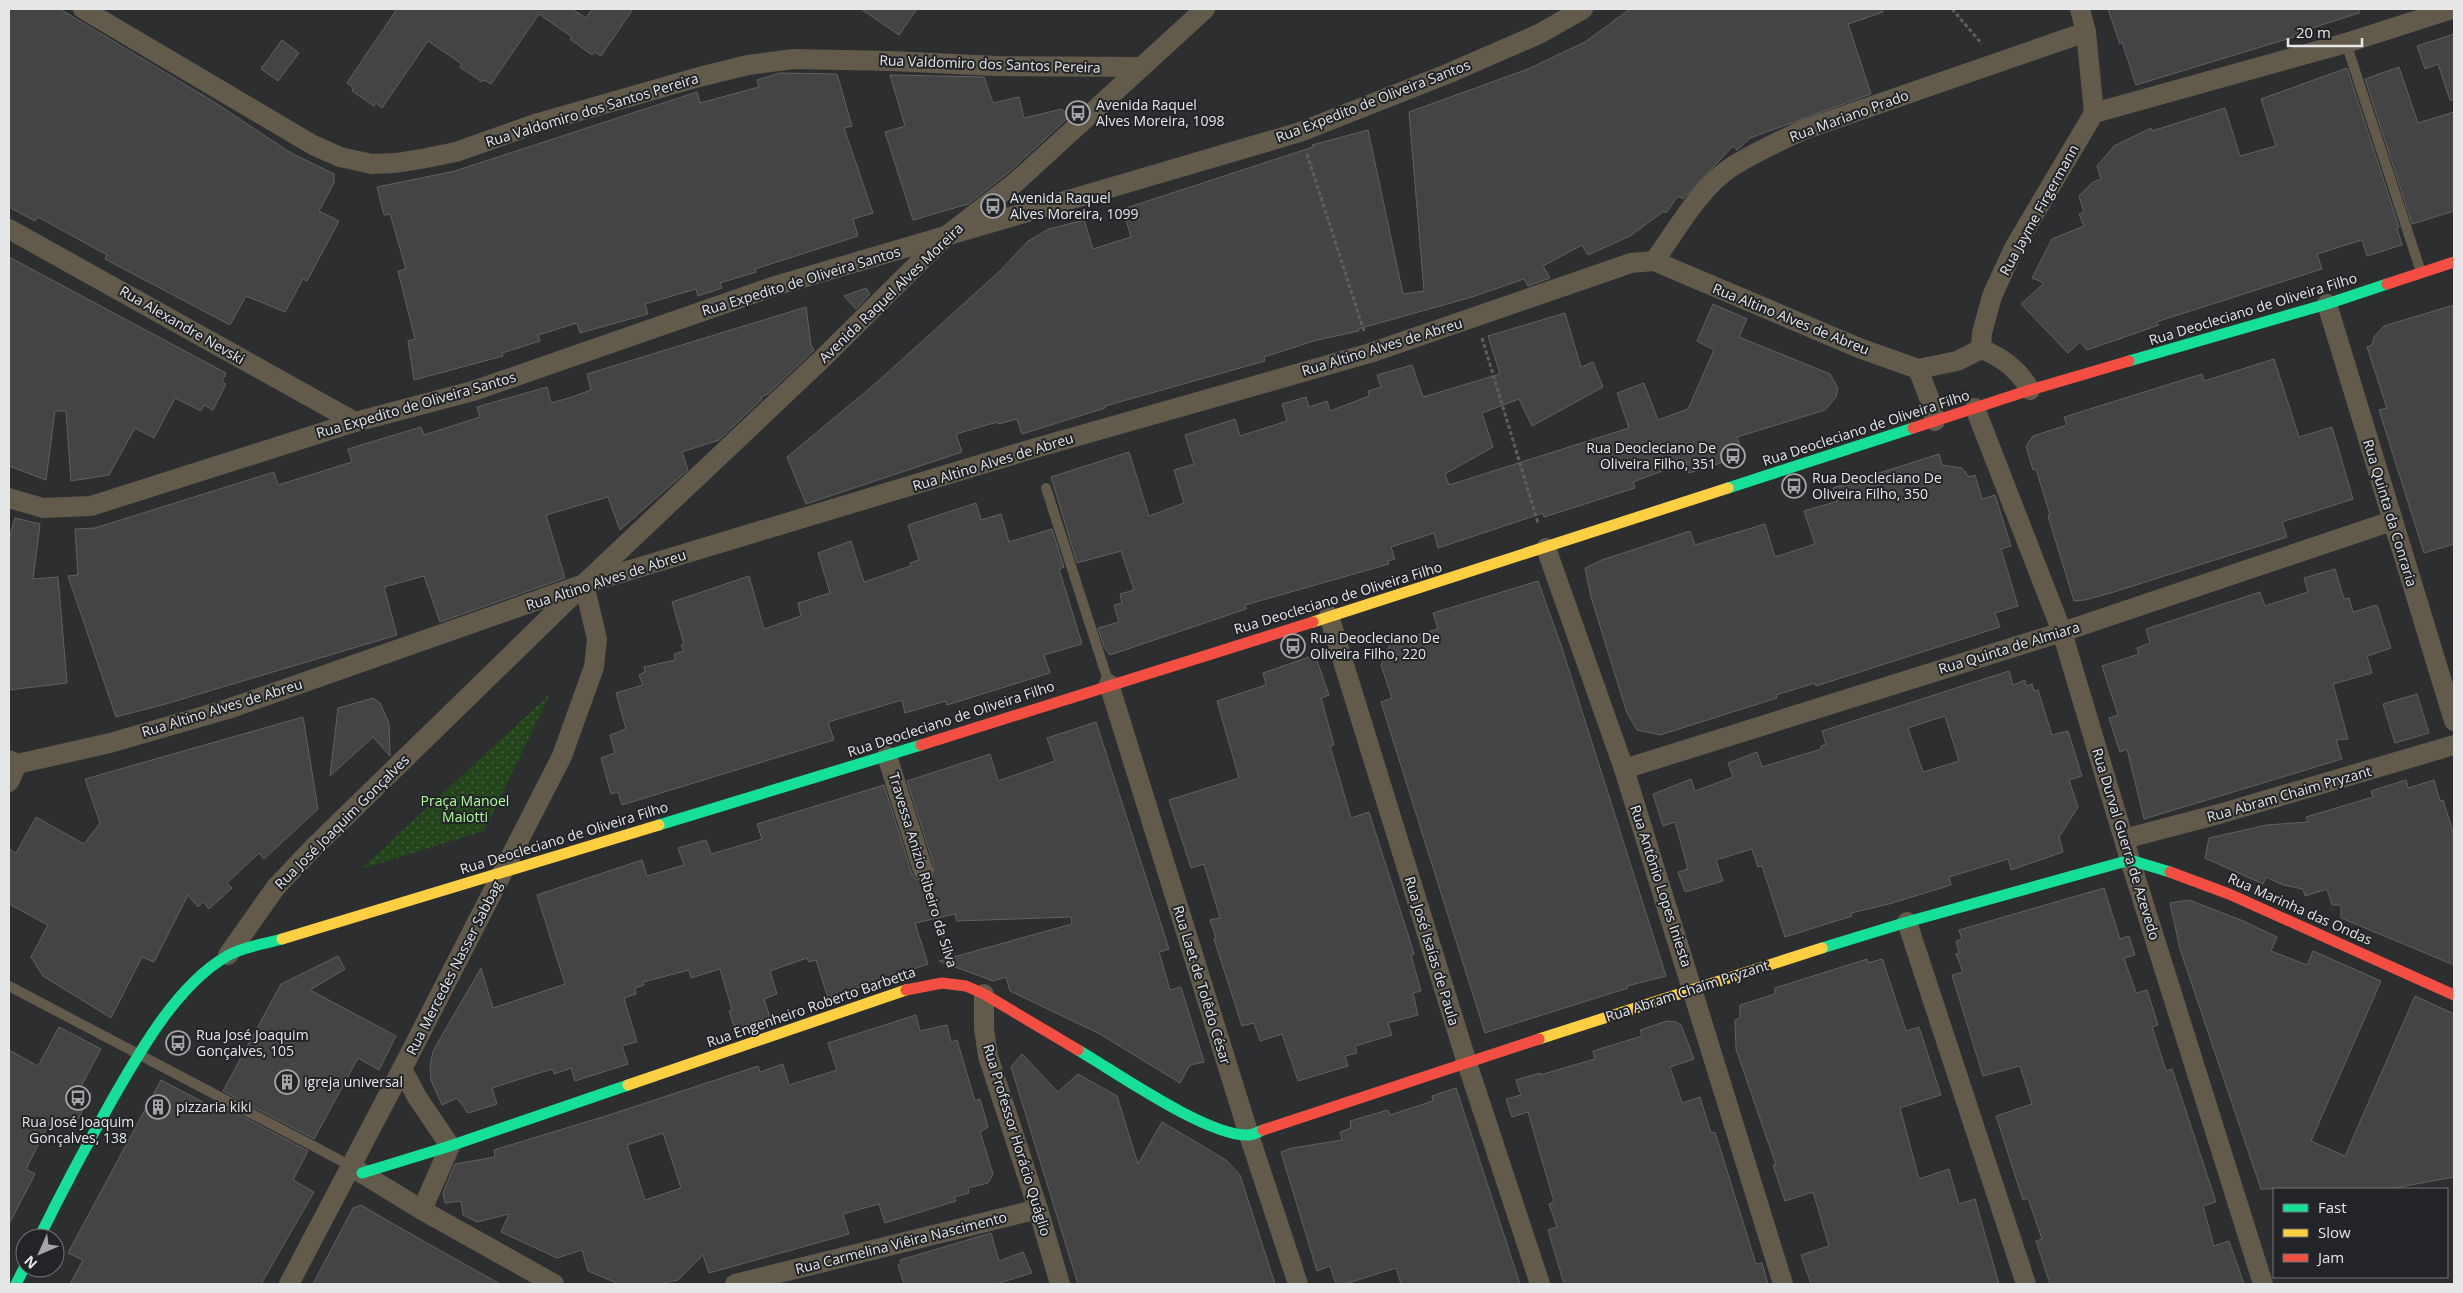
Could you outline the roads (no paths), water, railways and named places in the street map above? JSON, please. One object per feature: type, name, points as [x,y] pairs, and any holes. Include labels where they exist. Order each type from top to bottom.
[{"type":"street","name":"Rua Valdomiro dos Santos Pereira","points":[[82,9],[313,145],[340,157],[372,164],[396,163],[456,152],[538,124],[748,65],[793,59],[998,66],[1142,67]]},
{"type":"street","name":"Avenida Raquel Alves Moreira","points":[[584,584],[814,366],[945,237],[1016,182],[1205,9]]},
{"type":"street","name":"Rua Expedito de Oliveira Santos","points":[[9,498],[43,508],[91,506],[355,422],[474,391],[775,286],[1300,132],[1463,67],[1539,34],[1583,9]]},
{"type":"street","points":[[2080,9],[2086,32],[2094,113],[2346,43],[2415,15],[2452,9]]},
{"type":"street","name":"Rua Mariano Prado","points":[[1654,261],[1706,190],[1730,169],[1803,130],[2086,32]]},
{"type":"street","name":"Rua Jayme Firgermann","points":[[1982,349],[1982,333],[1992,296],[2014,248],[2094,113]]},
{"type":"street","name":"Rua Alexandre Nevski","points":[[9,229],[355,422]]},
{"type":"street","name":"Rua Altino Alves de Abreu","points":[[12,769],[228,709],[584,584],[1032,449],[1370,353],[1631,263],[1654,261],[1860,348],[1918,369]]},
{"type":"street","name":"Rua Deocleciano de Oliveira Filho","points":[[228,955],[887,756],[1109,684],[1546,548],[2030,390],[2327,304],[2454,262]]},
{"type":"street","name":"Rua Quinta da Conraria","points":[[2327,304],[2454,721]]},
{"type":"street","points":[[1935,421],[1931,403],[1918,369],[1957,361],[1982,349],[1995,354],[2014,368],[2030,390]]},
{"type":"street","name":"Rua Durval Guerra de Azevedo","points":[[1975,408],[2062,632],[2130,860],[2264,1284]]},
{"type":"street","name":"Rua Quinta de Almiara","points":[[1624,769],[2062,632],[2392,521]]},
{"type":"street","name":"Rua Antônio Lopes Iniesta","points":[[1546,548],[1624,769],[1783,1284]]},
{"type":"street","name":"Rua Mercedes Nasser Sabbag","points":[[289,1284],[356,1170],[402,1069],[562,756],[594,667],[597,639],[584,584]]},
{"type":"street","name":"Rua José Joaquim Gonçalves","points":[[44,1228],[74,1167],[139,1052],[174,1006],[199,978],[228,955],[276,887],[310,850],[584,584]]},
{"type":"street","name":"Rua José Isaías de Paula","points":[[1330,616],[1467,1063],[1540,1284]]},
{"type":"street","name":"Rua Laet de Tolêdo César","points":[[1109,684],[1249,1135],[1298,1284]]},
{"type":"street","name":"Rua Abram Chaim Pryzant","points":[[2124,839],[2219,814],[2454,745]]},
{"type":"street","name":"Travessa Anizio Ribeiro da Silva","points":[[887,756],[923,870]]},
{"type":"street","name":"Rua Abram Chaim Pryzant","points":[[1249,1135],[1693,988],[1907,922],[2130,860]]},
{"type":"street","name":"Rua Marinha das Ondas","points":[[2130,860],[2229,894],[2454,995]]},
{"type":"street","points":[[1907,922],[2026,1284]]},
{"type":"street","name":"Rua Engenheiro Roberto Barbetta","points":[[356,1170],[450,1146],[914,987],[943,982],[958,984],[984,994],[1198,1121],[1220,1130],[1249,1135]]},
{"type":"street","name":"Rua Professor Horácio Quáglio","points":[[984,994],[984,1029],[988,1056],[1038,1208],[1060,1284]]},
{"type":"street","points":[[402,1069],[417,1097],[450,1146],[422,1210]]},
{"type":"street","points":[[356,1170],[422,1210],[554,1284]]},
{"type":"street","name":"Rua Carmelina Viêira Nascimento","points":[[735,1284],[1038,1208]]},
{"type":"lane","points":[[2346,43],[2421,272]]},
{"type":"lane","points":[[1046,488],[1109,684]]},
{"type":"lane","points":[[9,986],[139,1052],[356,1170]]},
{"type":"place","name":"Avenida Raquel Alves Moreira, 1098","points":[[1078,113]]},
{"type":"place","name":"Avenida Raquel Alves Moreira, 1099","points":[[993,206]]},
{"type":"place","name":"Rua Deocleciano De Oliveira Filho, 351","points":[[1733,456]]},
{"type":"place","name":"Rua Deocleciano De Oliveira Filho, 350","points":[[1794,486]]},
{"type":"place","name":"Rua Deocleciano De Oliveira Filho, 220","points":[[1293,646]]},
{"type":"place","name":"Rua José Joaquim Gonçalves, 105","points":[[178,1043]]},
{"type":"place","name":"igreja universal","points":[[287,1082]]},
{"type":"place","name":"Rua José Joaquim Gonçalves, 138","points":[[78,1098]]},
{"type":"place","name":"pizzaria kiki","points":[[158,1107]]},
{"type":"park label","name":"Praça Manoel Maiotti","points":[[465,810]]}]
